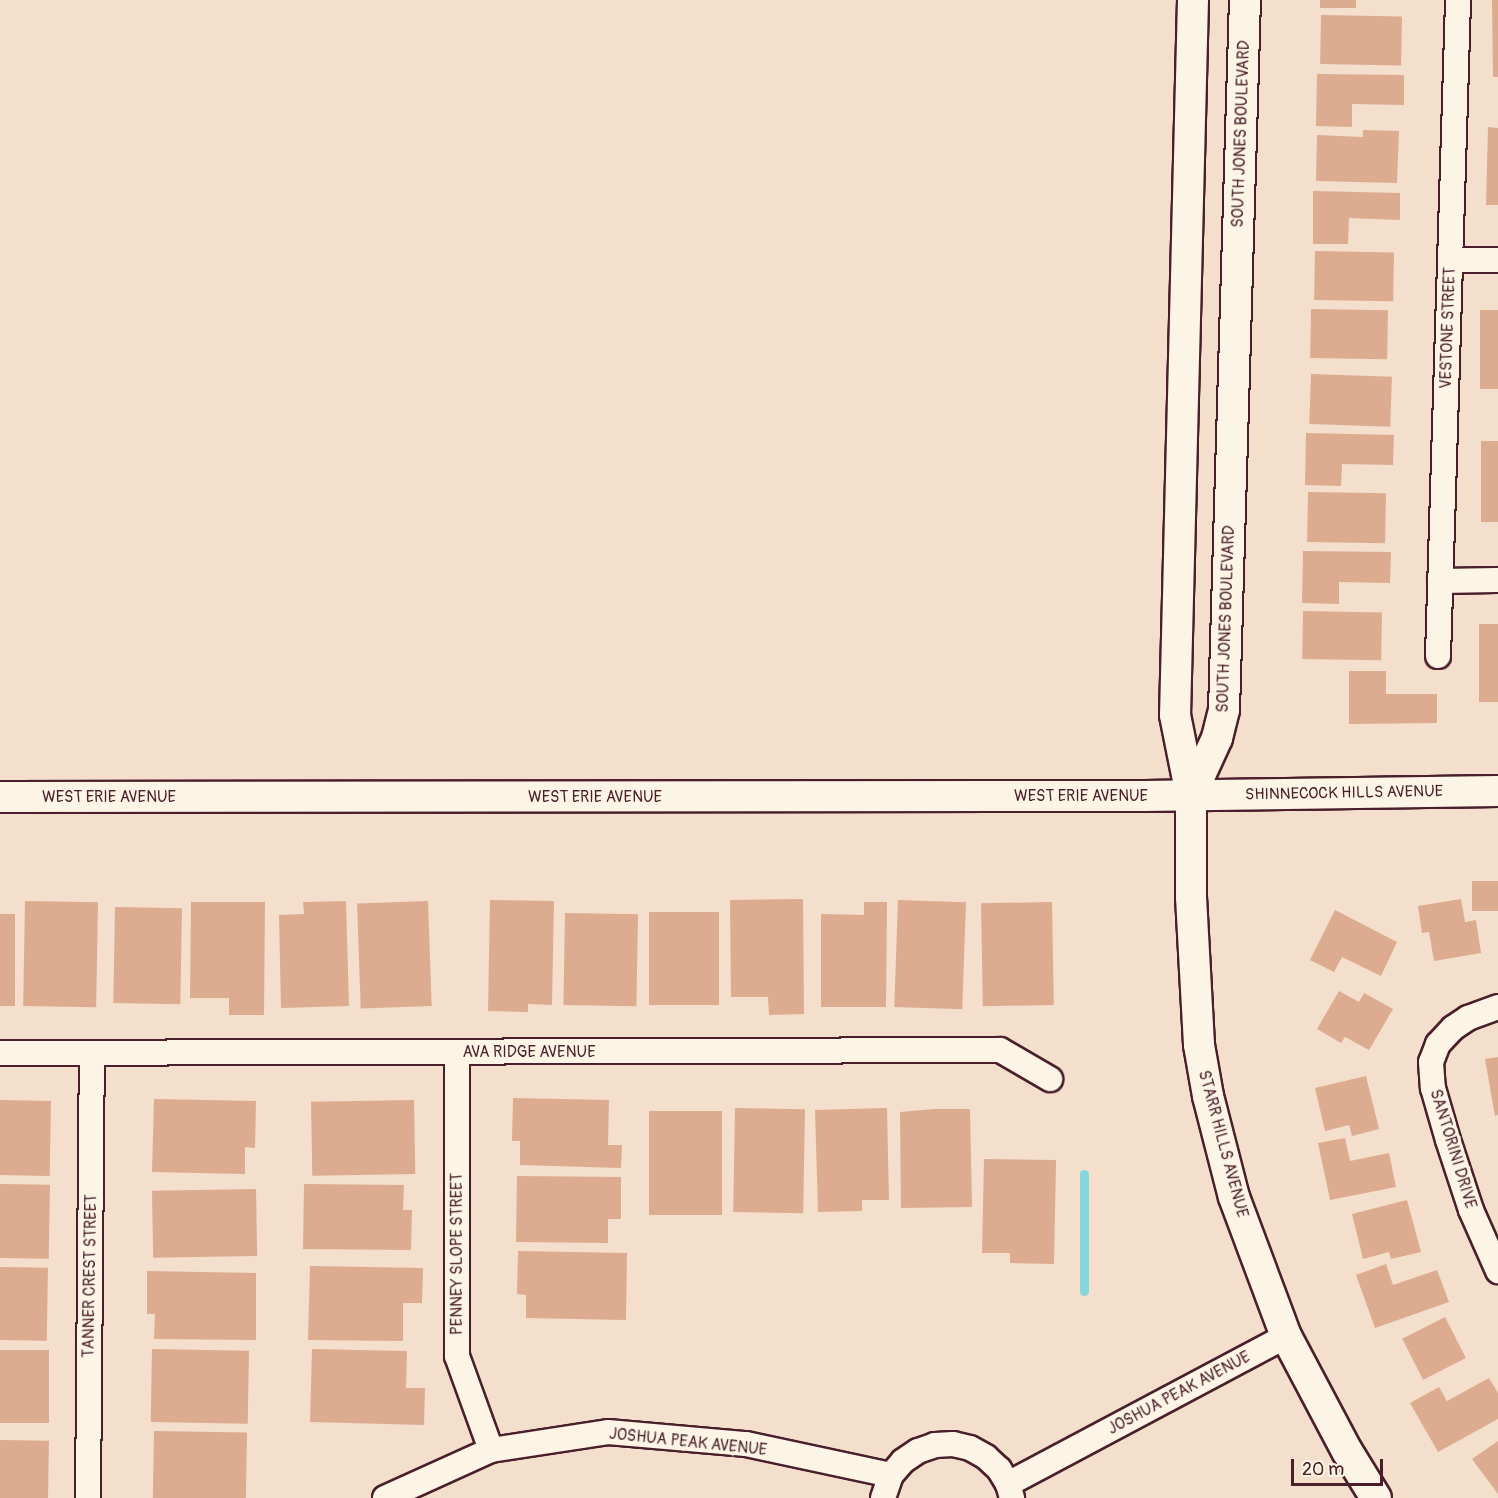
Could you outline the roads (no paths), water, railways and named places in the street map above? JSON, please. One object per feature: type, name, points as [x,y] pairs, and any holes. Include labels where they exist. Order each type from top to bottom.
[{"type":"street","points":[[1191,795],[1175,715],[1193,0]]},
{"type":"street","name":"SOUTH JONES BOULEVARD","points":[[1191,795],[1217,738],[1224,710],[1245,0]]},
{"type":"street","name":"VESTONE STREET","points":[[1438,656],[1458,0]]},
{"type":"street","points":[[1450,260],[1498,260]]},
{"type":"street","points":[[1440,581],[1498,580]]},
{"type":"street","name":"SHINNECOCK HILLS AVENUE","points":[[1191,795],[1498,791]]},
{"type":"street","name":"WEST ERIE AVENUE","points":[[0,797],[1191,795]]},
{"type":"street","name":"STARR HILLS AVENUE","points":[[1191,795],[1191,897],[1201,1056],[1234,1197],[1286,1336],[1347,1451],[1376,1498]]},
{"type":"street","name":"SANTORINI DRIVE","points":[[1498,1007],[1468,1018],[1453,1028],[1438,1044],[1431,1062],[1433,1088],[1471,1210],[1498,1272]]},
{"type":"street","name":"AVA RIDGE AVENUE","points":[[0,1053],[1000,1050],[1050,1079]]},
{"type":"street","name":"PENNEY SLOPE STREET","points":[[457,1052],[457,1356],[491,1450]]},
{"type":"street","name":"TANNER CREST STREET","points":[[88,1498],[92,1053]]},
{"type":"street","name":"JOSHUA PEAK AVENUE","points":[[1010,1491],[1286,1336]]},
{"type":"street","name":"JOSHUA PEAK AVENUE","points":[[385,1498],[491,1450],[608,1432],[746,1444],[891,1475]]},
{"type":"street","points":[[883,1498],[891,1475],[903,1461],[918,1451],[935,1445],[953,1444],[970,1448],[986,1457],[999,1469],[1010,1491]]},
{"type":"waterway","points":[[1084,1174],[1084,1291]]}]
